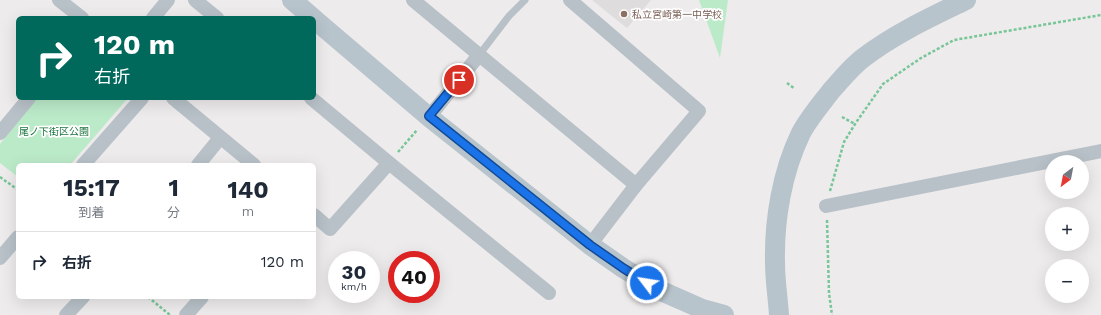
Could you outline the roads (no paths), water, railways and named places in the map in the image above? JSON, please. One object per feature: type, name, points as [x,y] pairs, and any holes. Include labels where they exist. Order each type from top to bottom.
[{"type":"street","points":[[60,0],[80,16]]},
{"type":"street","points":[[155,16],[168,0]]},
{"type":"street","points":[[195,0],[215,16]]},
{"type":"street","points":[[292,0],[311,16]]},
{"type":"street","points":[[413,0],[636,185]]},
{"type":"street","points":[[570,0],[699,111],[636,185],[590,245]]},
{"type":"street","points":[[779,315],[775,265],[776,228],[781,194],[801,133],[823,101],[849,71],[862,59],[884,43],[966,0]]},
{"type":"street","points":[[316,21],[429,116],[590,245],[623,268],[660,290],[702,309],[724,315]]},
{"type":"street","points":[[429,116],[479,55]]},
{"type":"street","points":[[0,133],[27,100]]},
{"type":"street","points":[[85,163],[140,100]]},
{"type":"street","points":[[175,100],[251,163]]},
{"type":"street","points":[[313,100],[549,293]]},
{"type":"street","points":[[200,163],[220,138]]},
{"type":"street","points":[[826,206],[1101,151]]},
{"type":"street","points":[[316,217],[330,229],[389,163]]},
{"type":"street","points":[[0,258],[16,239]]},
{"type":"street","points":[[66,315],[82,299]]},
{"type":"street","points":[[186,315],[200,299]]},
{"type":"lane","points":[[479,55],[509,16],[525,0]]},
{"type":"place","name":"私立宮崎第一中学校","points":[[624,14]]},
{"type":"park label","name":"尾ノ下街区公園","points":[[54,131]]}]
